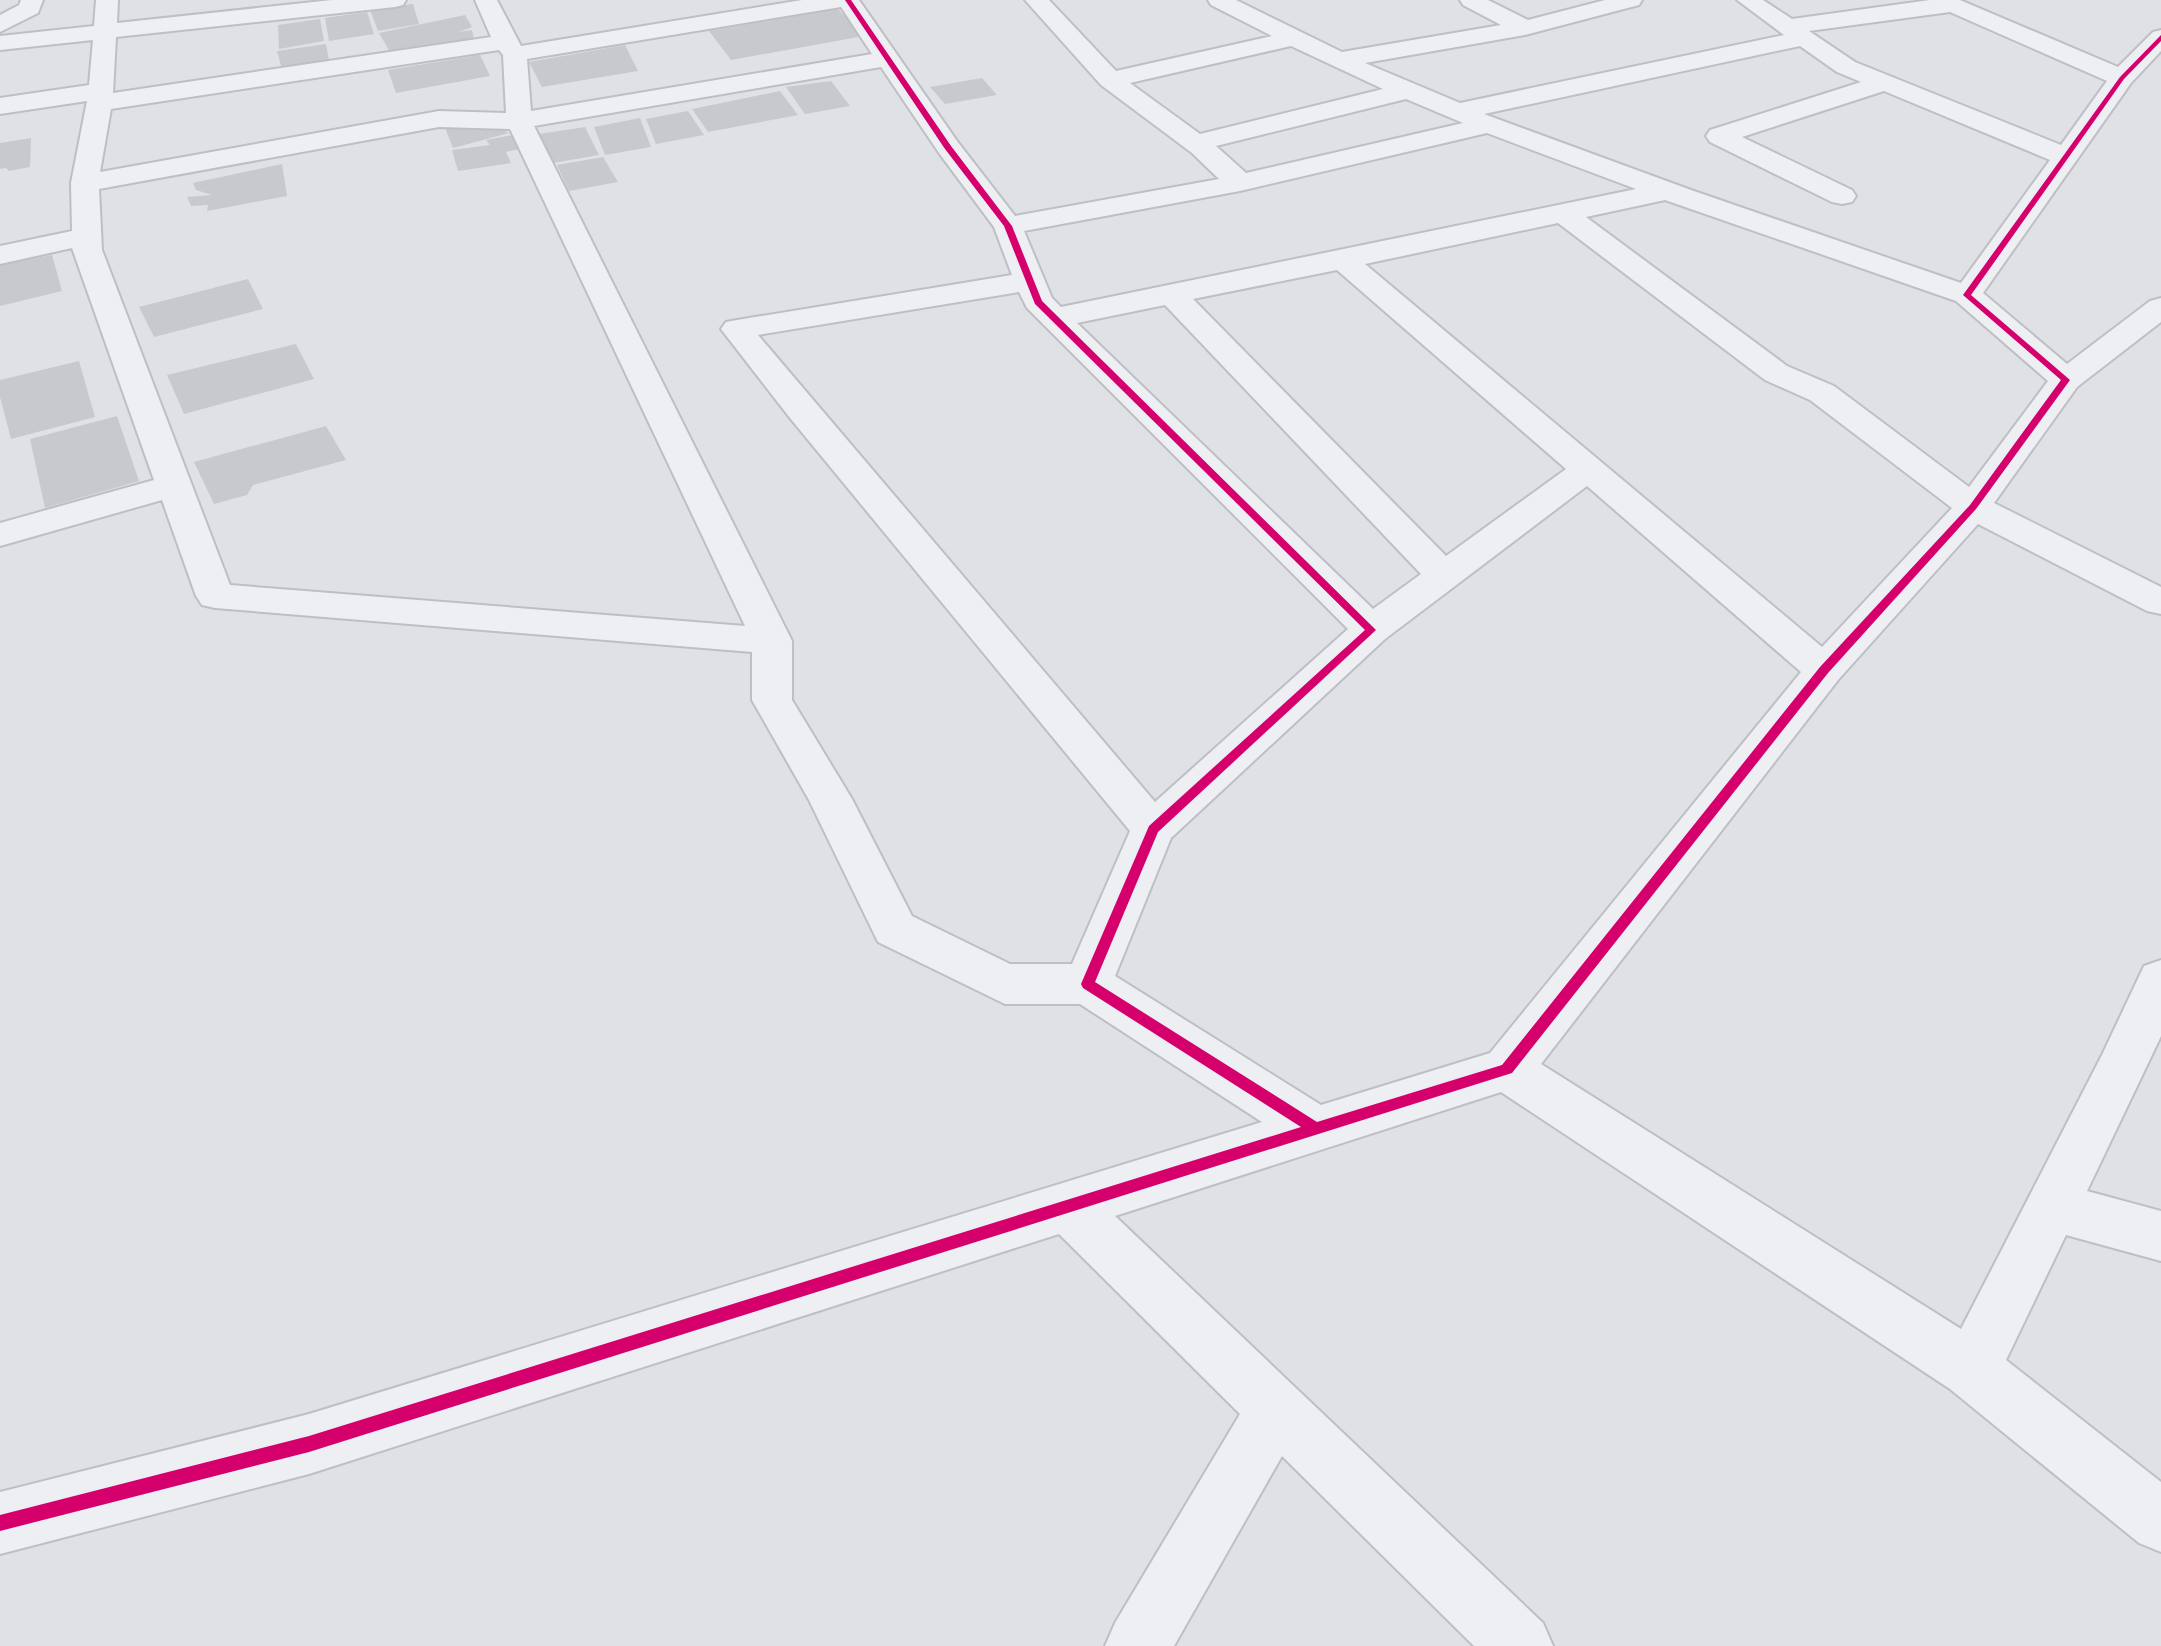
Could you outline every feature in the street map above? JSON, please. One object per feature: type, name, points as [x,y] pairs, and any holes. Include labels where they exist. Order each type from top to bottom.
[{"type":"street","points":[[0,25],[30,8],[32,0]]},
{"type":"street","points":[[0,43],[107,15],[395,0]]},
{"type":"street","points":[[486,0],[510,48],[519,121],[772,641],[772,700],[830,799],[895,929],[1005,984],[1088,984],[1314,1128]]},
{"type":"street","points":[[0,106],[510,48],[846,0],[948,147],[1008,226],[1038,302],[1371,630]]},
{"type":"street","points":[[1036,0],[1110,80],[1196,143],[1240,183]]},
{"type":"street","points":[[1219,0],[1291,39],[1456,112],[1967,295],[2066,380]]},
{"type":"street","points":[[1471,0],[1525,28]]},
{"type":"street","points":[[1338,60],[1525,28],[1631,0]]},
{"type":"street","points":[[1748,0],[1846,67],[2066,157]]},
{"type":"street","points":[[1456,112],[1796,32],[1947,3],[2122,78]]},
{"type":"street","points":[[107,15],[100,97],[85,183],[87,250],[215,596],[772,641]]},
{"type":"street","points":[[1967,295],[2122,78],[2161,37]]},
{"type":"street","points":[[1110,80],[1291,39]]},
{"type":"street","points":[[85,183],[439,119],[519,121],[889,58]]},
{"type":"street","points":[[1842,196],[1719,136],[1884,83]]},
{"type":"street","points":[[1196,143],[1408,91]]},
{"type":"street","points":[[1008,226],[1240,183],[1489,125]]},
{"type":"street","points":[[1333,262],[1671,190]]},
{"type":"street","points":[[1563,213],[1776,373],[1822,393],[1973,507],[2161,602]]},
{"type":"street","points":[[0,255],[85,237]]},
{"type":"street","points":[[1054,318],[1343,260],[1824,670]]},
{"type":"street","points":[[1030,281],[737,329],[802,411],[1153,829]]},
{"type":"street","points":[[1171,294],[1444,576]]},
{"type":"street","points":[[0,1523],[309,1444],[1507,1069],[1824,670],[1973,507],[2066,380],[2161,307]]},
{"type":"street","points":[[1088,984],[1153,829],[1371,630],[1588,469]]},
{"type":"street","points":[[0,535],[174,485]]},
{"type":"street","points":[[1971,1369],[2124,1063],[2161,980]]},
{"type":"street","points":[[1507,1069],[1971,1369],[2161,1521]]},
{"type":"street","points":[[1067,1206],[1520,1646]]},
{"type":"street","points":[[2053,1207],[2161,1236]]},
{"type":"street","points":[[1138,1646],[1276,1409]]},
{"type":"building","points":[[413,4],[419,24],[378,31],[370,10]]},
{"type":"building","points":[[838,9],[864,36],[731,60],[709,31]]},
{"type":"building","points":[[367,12],[374,34],[329,41],[325,18]]},
{"type":"building","points":[[465,15],[472,27],[459,32],[472,30],[474,39],[390,52],[379,33]]},
{"type":"building","points":[[320,19],[324,41],[279,49],[278,25]]},
{"type":"building","points":[[326,44],[330,66],[283,73],[277,51]]},
{"type":"building","points":[[625,45],[638,71],[542,87],[529,62]]},
{"type":"building","points":[[480,55],[490,76],[396,93],[388,70]]},
{"type":"building","points":[[982,78],[997,95],[945,104],[930,87]]},
{"type":"building","points":[[831,81],[850,106],[805,114],[786,87]]},
{"type":"building","points":[[780,91],[798,115],[708,132],[692,109]]},
{"type":"building","points":[[688,111],[704,135],[656,144],[646,119]]},
{"type":"building","points":[[640,118],[651,147],[605,155],[594,127]]},
{"type":"building","points":[[486,122],[509,133],[453,148],[445,128]]},
{"type":"building","points":[[585,127],[599,155],[553,163],[539,134]]},
{"type":"building","points":[[513,135],[519,149],[506,152],[511,163],[458,171],[452,150],[490,145],[486,140]]},
{"type":"building","points":[[31,138],[30,167],[9,171],[0,169],[0,143]]},
{"type":"building","points":[[603,157],[618,182],[569,191],[557,165]]},
{"type":"building","points":[[282,164],[287,196],[207,211],[208,205],[191,206],[187,197],[212,195],[196,190],[193,183]]},
{"type":"building","points":[[52,255],[62,291],[0,306],[0,265]]},
{"type":"building","points":[[248,279],[263,309],[154,337],[139,307]]},
{"type":"building","points":[[296,344],[314,379],[184,414],[167,375]]},
{"type":"building","points":[[79,361],[95,417],[11,439],[0,397],[0,380]]},
{"type":"building","points":[[117,416],[139,481],[45,508],[30,439]]},
{"type":"building","points":[[326,426],[346,460],[253,485],[247,495],[214,504],[194,462]]},
{"type":"cycle path","points":[[848,0],[948,147],[1008,226],[1038,302],[1371,630],[1153,829],[1088,984],[1314,1128]]},
{"type":"cycle path","points":[[0,1523],[309,1444],[1507,1069],[1824,670],[1973,507],[2066,380],[1967,295],[2122,78],[2161,37]]}]
